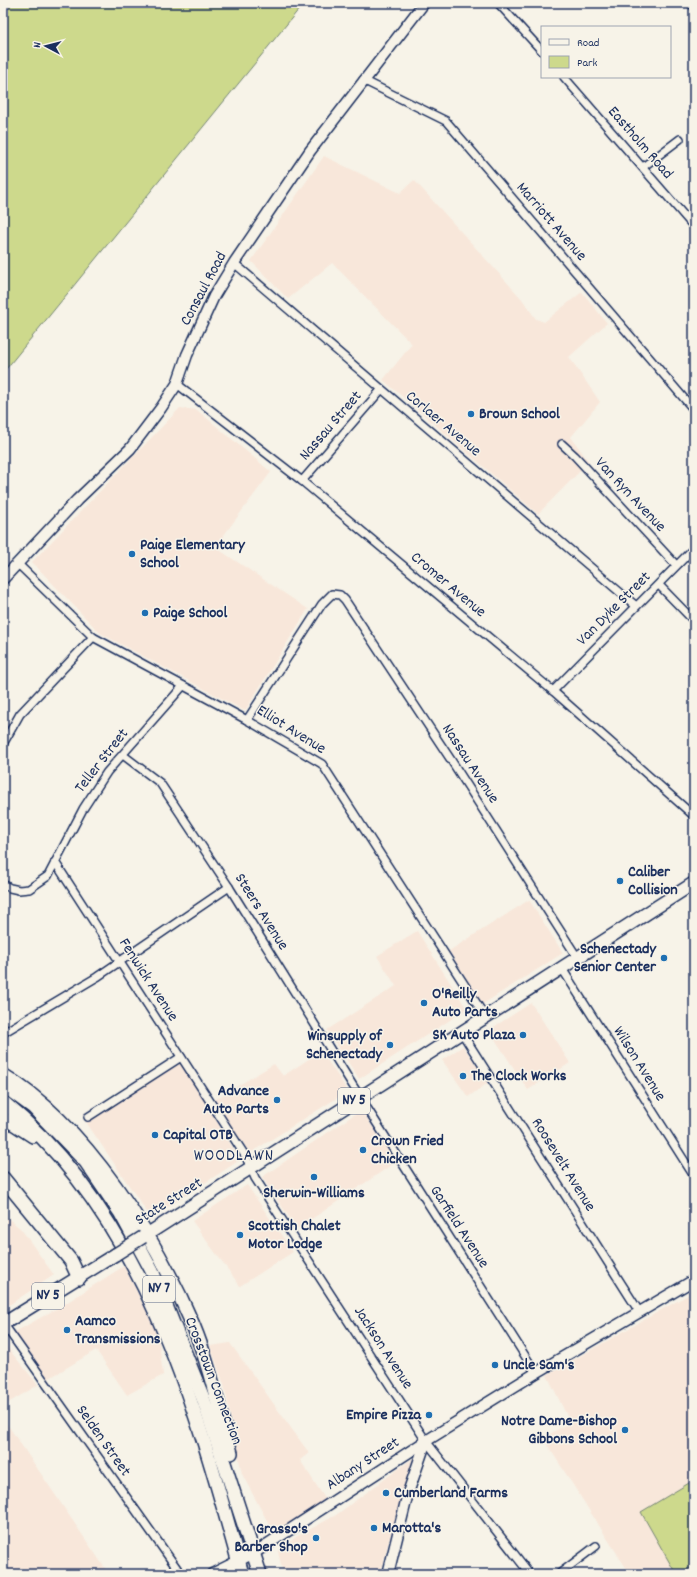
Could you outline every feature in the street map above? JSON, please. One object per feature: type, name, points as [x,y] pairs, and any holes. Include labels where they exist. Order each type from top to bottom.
[{"type":"highway","points":[[3,1075],[42,1105],[70,1131],[110,1178],[172,1280],[193,1326],[208,1367],[243,1498],[248,1533]]},
{"type":"highway","name":"Crosstown Connection","points":[[3,1085],[33,1108],[86,1162],[120,1212],[152,1271],[204,1398],[260,1574]]},
{"type":"highway","name":"Crosstown Connection","points":[[3,1102],[24,1119],[70,1169],[112,1229],[145,1291],[171,1348],[185,1386],[242,1574]]},
{"type":"highway","points":[[3,1121],[10,1121],[52,1148]]},
{"type":"highway","points":[[3,1178],[71,1261],[78,1278]]},
{"type":"highway","points":[[3,1188],[63,1266],[78,1278]]},
{"type":"main road","name":"State Street","points":[[3,1324],[251,1169],[360,1097],[486,1018],[561,967],[694,883]]},
{"type":"street","name":"Consaul Road","points":[[3,580],[77,500],[130,449],[161,408],[176,384],[187,355],[214,296],[234,263],[310,150],[424,3]]},
{"type":"street","points":[[498,3],[541,50]]},
{"type":"street","points":[[691,3],[694,7]]},
{"type":"street","name":"Eastholm Road","points":[[565,78],[694,227]]},
{"type":"street","name":"Marriott Avenue","points":[[363,80],[446,121],[694,410]]},
{"type":"street","points":[[643,167],[680,139]]},
{"type":"street","name":"Corlaer Avenue","points":[[234,263],[636,606]]},
{"type":"street","name":"Cromer Avenue","points":[[176,384],[302,481],[553,691],[694,816]]},
{"type":"street","name":"Nassau Street","points":[[302,481],[381,390]]},
{"type":"street","name":"Van Ryn Avenue","points":[[562,444],[575,456],[676,565]]},
{"type":"street","name":"Van Dyke Street","points":[[553,691],[694,548]]},
{"type":"street","name":"Elliot Avenue","points":[[18,564],[93,636],[247,720],[322,764],[486,1018]]},
{"type":"street","points":[[659,585],[694,621]]},
{"type":"street","name":"Nassau Avenue","points":[[247,720],[327,598],[332,594],[340,595],[350,607],[456,767],[577,957]]},
{"type":"street","points":[[3,744],[20,714],[93,636]]},
{"type":"street","name":"Teller Street","points":[[55,862],[83,809],[107,772],[183,686]]},
{"type":"street","name":"Steers Avenue","points":[[123,755],[160,783],[229,887],[360,1097]]},
{"type":"street","points":[[3,884],[10,888],[19,890],[29,889],[40,884],[48,876],[55,862]]},
{"type":"street","name":"Fenwick Avenue","points":[[55,862],[246,1157],[251,1169]]},
{"type":"street","points":[[3,1032],[97,977],[229,887]]},
{"type":"street","name":"Wilson Avenue","points":[[561,967],[694,1176]]},
{"type":"street","name":"Roosevelt Avenue","points":[[462,1033],[640,1313]]},
{"type":"street","points":[[88,1117],[181,1057]]},
{"type":"street","name":"Garfield Avenue","points":[[360,1097],[536,1373]]},
{"type":"street","name":"Jackson Avenue","points":[[251,1169],[426,1441],[530,1574]]},
{"type":"street","name":"Albany Street","points":[[212,1574],[254,1553],[426,1441],[536,1373],[694,1280]]},
{"type":"street","name":"Selden Street","points":[[3,1324],[181,1574]]},
{"type":"street","points":[[388,1574],[408,1493],[426,1441]]},
{"type":"street","points":[[559,1574],[596,1546]]},
{"type":"shaded area","name":"Brown School","points":[[324,156],[400,193],[414,180],[522,299],[536,319],[544,322],[582,292],[607,323],[569,357],[600,402],[571,437],[589,462],[538,514],[383,380],[412,344],[332,263],[288,299],[251,261]]},
{"type":"shaded area","name":"Paige Elementary School","points":[[180,408],[197,410],[271,472],[215,547],[308,609],[245,711],[100,633],[32,562]]},
{"type":"shaded area","points":[[529,900],[563,953],[483,1004],[449,951]]},
{"type":"shaded area","points":[[417,931],[467,1009],[359,1079],[327,1030],[396,986],[377,956]]},
{"type":"shaded area","points":[[531,1003],[570,1063],[528,1090],[489,1030]]},
{"type":"shaded area","points":[[463,1046],[488,1083],[468,1097],[442,1060]]},
{"type":"shaded area","points":[[321,1051],[348,1091],[250,1153],[214,1100],[274,1064],[283,1076]]},
{"type":"shaded area","points":[[181,1062],[240,1160],[151,1218],[86,1122]]},
{"type":"shaded area","points":[[361,1110],[396,1162],[297,1229],[262,1177]]},
{"type":"shaded area","points":[[247,1185],[293,1252],[240,1286],[192,1221]]},
{"type":"shaded area","points":[[3,1214],[21,1229],[54,1275],[3,1309]]},
{"type":"shaded area","points":[[124,1266],[158,1334],[163,1375],[127,1395],[96,1350],[48,1379],[15,1332],[63,1305]]},
{"type":"shaded area","name":"Notre Dame-Bishop Gibbons School","points":[[693,1292],[694,1574],[630,1574],[543,1438],[570,1422],[547,1375]]},
{"type":"shaded area","points":[[3,1342],[38,1385],[3,1406]]},
{"type":"shaded area","points":[[230,1343],[309,1453],[300,1460],[326,1500],[273,1532],[242,1474],[224,1385],[210,1346]]},
{"type":"shaded area","points":[[3,1418],[109,1574],[3,1574]]},
{"type":"shaded area","points":[[412,1459],[415,1461],[395,1518],[380,1574],[283,1574],[278,1551],[296,1537],[336,1515]]},
{"type":"green space","points":[[3,3],[304,3],[6,369],[3,369]]},
{"type":"green space","points":[[694,1480],[694,1566],[680,1574],[676,1574],[641,1512]]},
{"type":"place","name":"Brown School","points":[[471,414]]},
{"type":"place","name":"Paige Elementary School","points":[[132,554]]},
{"type":"place","name":"Paige School","points":[[145,613]]},
{"type":"place","name":"Caliber Collision","points":[[620,881]]},
{"type":"place","name":"Schenectady Senior Center","points":[[664,958]]},
{"type":"place","name":"O'Reilly Auto Parts","points":[[424,1003]]},
{"type":"place","name":"SK Auto Plaza","points":[[523,1035]]},
{"type":"place","name":"Winsupply of Schenectady","points":[[390,1045]]},
{"type":"place","name":"The Clock Works","points":[[463,1076]]},
{"type":"place","name":"Advance Auto Parts","points":[[277,1100]]},
{"type":"place","name":"Capital OTB","points":[[155,1135]]},
{"type":"place","name":"Crown Fried Chicken","points":[[363,1150]]},
{"type":"place","name":"Sherwin-Williams","points":[[314,1177]]},
{"type":"place","name":"Scottish Chalet Motor Lodge","points":[[240,1235]]},
{"type":"place","name":"Aamco Transmissions","points":[[67,1330]]},
{"type":"place","name":"Uncle Sam's","points":[[495,1365]]},
{"type":"place","name":"Empire Pizza","points":[[429,1415]]},
{"type":"place","name":"Notre Dame-Bishop Gibbons School","points":[[625,1430]]},
{"type":"place","name":"Cumberland Farms","points":[[386,1493]]},
{"type":"place","name":"Marotta's","points":[[374,1528]]},
{"type":"place","name":"Grasso's Barber Shop","points":[[316,1538]]},
{"type":"district","name":"WOODLAWN","points":[[234,1157]]}]
